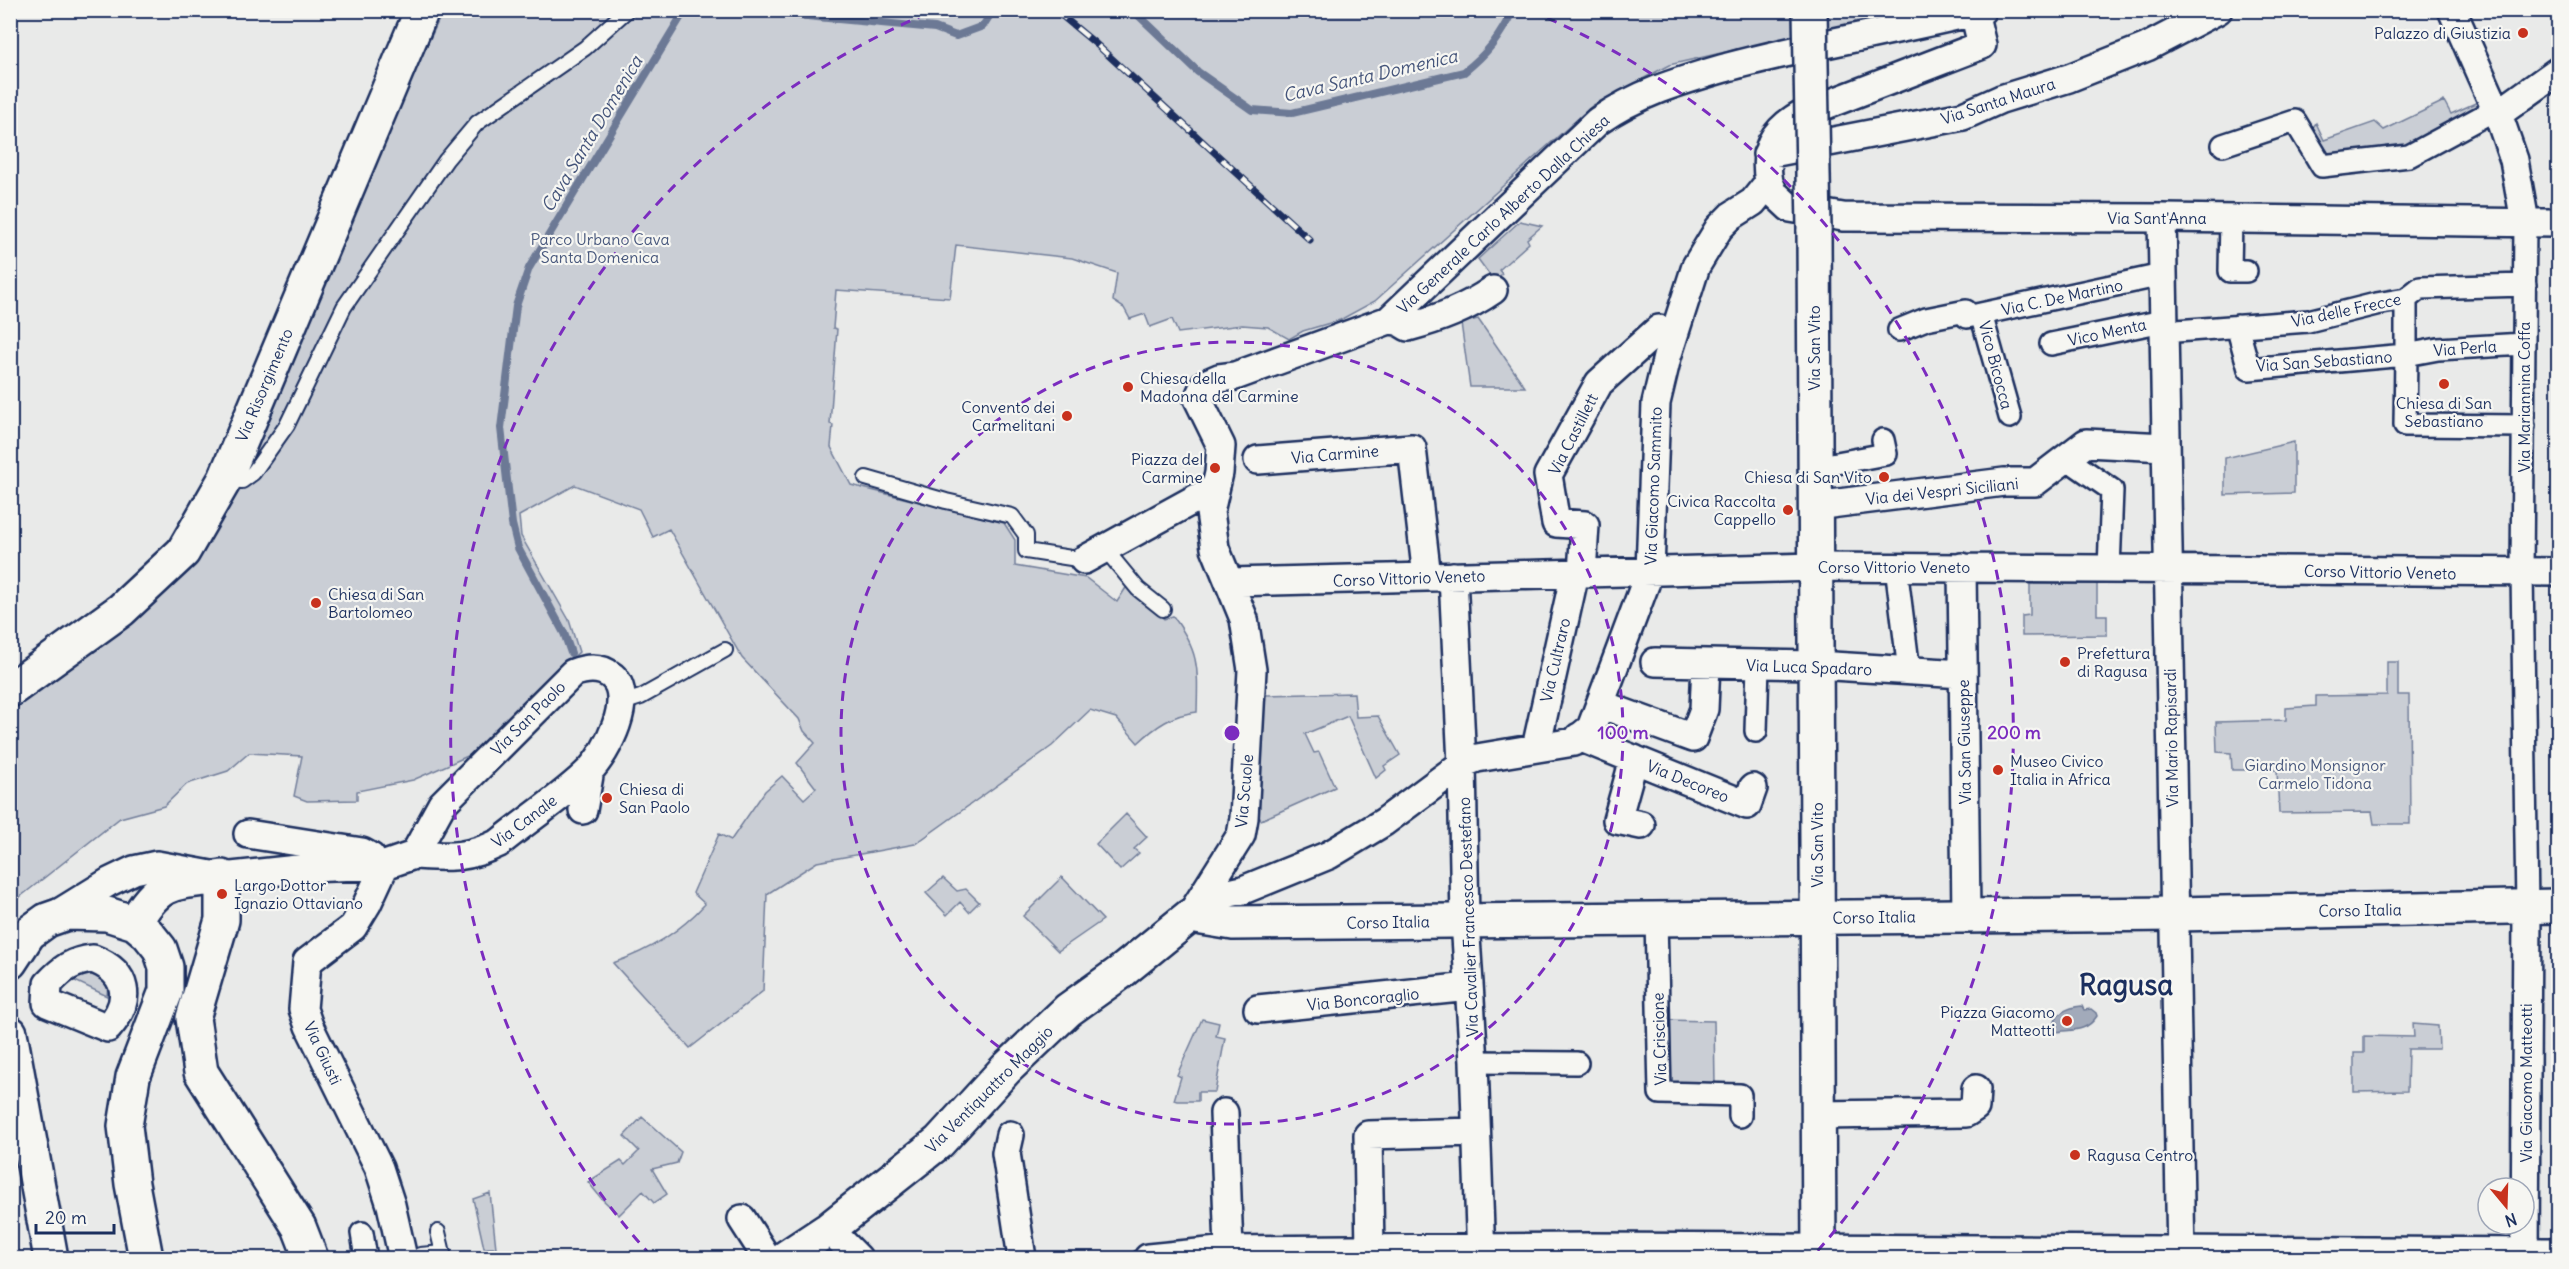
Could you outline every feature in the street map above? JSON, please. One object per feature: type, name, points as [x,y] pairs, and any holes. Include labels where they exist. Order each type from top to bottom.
[{"type":"street","name":"Via Risorgimento","points":[[10,690],[121,610],[183,552],[225,479],[422,10]]},
{"type":"street","name":"Via San Vito","points":[[1810,10],[1814,229],[1819,1254]]},
{"type":"street","name":"Via Santa Maura","points":[[1767,154],[1962,116],[2001,99],[2069,78],[2147,47],[2218,10]]},
{"type":"street","points":[[2452,10],[2497,111],[2514,160],[2525,222]]},
{"type":"street","points":[[1769,182],[1767,154],[1777,133],[1800,116],[1982,45],[1978,11]]},
{"type":"street","name":"Via Generale Carlo Alberto Dalla Chiesa","points":[[1215,488],[1219,473],[1221,446],[1198,399],[1205,384],[1219,378],[1235,376],[1389,320],[1598,121],[1619,106],[1661,86],[1782,52],[1978,11]]},
{"type":"street","points":[[2223,145],[2295,121],[2322,166],[2409,156],[2497,111],[2559,71]]},
{"type":"street","name":"Via Sant'Anna","points":[[1769,182],[1774,194],[1790,208],[1843,217],[2231,218],[2559,223]]},
{"type":"street","name":"Via Giacomo Sammito","points":[[1579,737],[1591,728],[1650,571],[1655,412],[1666,357],[1696,266],[1719,228],[1753,202],[1769,182]]},
{"type":"street","name":"Via Mario Rapisardi","points":[[2162,218],[2181,1254]]},
{"type":"street","points":[[2231,218],[2230,271],[2246,271]]},
{"type":"street","name":"Via Mariannina Coffa","points":[[2525,222],[2522,573],[2543,906]]},
{"type":"street","name":"Via C. De Martino","points":[[1899,330],[1926,319],[2162,276]]},
{"type":"street","name":"Via delle Frecce","points":[[2163,326],[2237,326],[2308,321],[2406,299],[2420,288],[2525,285]]},
{"type":"street","points":[[1389,320],[1398,321],[1408,327],[1435,320],[1467,308],[1493,290]]},
{"type":"street","name":"Via San Sebastiano","points":[[2406,299],[2405,425],[2524,426]]},
{"type":"street","name":"Vico Bicocca","points":[[1974,312],[2010,417]]},
{"type":"street","name":"Vico Menta","points":[[2051,344],[2163,326]]},
{"type":"street","name":"Via San Sebastiano","points":[[2237,326],[2249,369],[2406,355]]},
{"type":"street","name":"Via Castillett","points":[[1578,573],[1585,525],[1556,523],[1548,476],[1599,383],[1659,329]]},
{"type":"street","name":"Via Perla","points":[[2406,355],[2438,349],[2524,344]]},
{"type":"street","points":[[1815,467],[1886,454],[1883,440]]},
{"type":"street","name":"Via dei Vespri Siciliani","points":[[1815,506],[2004,482],[2035,482],[2086,443],[2165,447]]},
{"type":"street","name":"Via Carmine","points":[[1258,460],[1412,448]]},
{"type":"street","name":"Via Cavalier Francesco Destefano","points":[[1412,448],[1440,577],[1462,764],[1465,921],[1474,1062],[1480,1254]]},
{"type":"street","points":[[2066,458],[2112,490],[2109,569]]},
{"type":"street","points":[[1094,554],[1215,488]]},
{"type":"street","name":"Via Scuole","points":[[1196,907],[1241,835],[1244,818],[1252,670],[1244,619],[1231,582],[1215,548],[1210,512],[1215,488]]},
{"type":"street","name":"Corso Vittorio Veneto","points":[[1231,582],[1815,567],[2559,572]]},
{"type":"street","points":[[1896,567],[1909,670]]},
{"type":"street","name":"Via San Giuseppe","points":[[1962,567],[1963,674],[1972,920]]},
{"type":"street","name":"Via Cultraro","points":[[1536,748],[1578,573]]},
{"type":"street","name":"Via Luca Spadaro","points":[[1655,662],[1816,665],[1963,674]]},
{"type":"street","points":[[1600,704],[1693,738],[1704,709],[1706,664]]},
{"type":"street","points":[[1756,730],[1758,665]]},
{"type":"street","name":"Via San Paolo","points":[[414,855],[442,804],[573,673],[593,668],[611,675],[618,683],[622,703]]},
{"type":"street","points":[[583,810],[590,770],[612,735],[622,703]]},
{"type":"street","points":[[1196,907],[1329,855],[1384,822],[1462,764],[1477,758],[1574,742],[1579,737]]},
{"type":"street","name":"Via Decoreo","points":[[1579,737],[1747,805],[1753,788]]},
{"type":"street","points":[[1634,759],[1617,820],[1641,825]]},
{"type":"street","name":"Via Canale","points":[[414,855],[457,857],[482,851],[499,843],[590,770]]},
{"type":"street","points":[[248,834],[362,852],[386,865]]},
{"type":"street","points":[[135,924],[145,904],[158,891],[172,883],[307,868],[386,865],[414,855]]},
{"type":"street","points":[[10,962],[29,933],[109,882],[134,870],[157,865],[222,877]]},
{"type":"street","name":"Via Giusti","points":[[386,865],[367,904],[352,927],[307,962],[303,1009],[309,1026],[379,1168],[412,1257]]},
{"type":"street","points":[[222,877],[222,921],[193,1018],[201,1072],[299,1227],[311,1258]]},
{"type":"street","name":"Corso Italia","points":[[1196,907],[1233,923],[1817,918],[1972,920],[2543,906]]},
{"type":"street","name":"Via Giacomo Matteotti","points":[[2525,1255],[2543,906]]},
{"type":"street","name":"Via Ventiquattro Maggio","points":[[785,1258],[829,1229],[939,1142],[1006,1069],[1068,1010],[1121,972],[1196,907]]},
{"type":"street","points":[[47,920],[68,913],[85,912],[107,914],[135,924],[148,934],[160,949],[166,967],[166,991],[133,1077],[125,1126],[146,1258]]},
{"type":"street","name":"Via Criscione","points":[[1656,920],[1660,1093],[1740,1095],[1740,1116]]},
{"type":"street","name":"Via Boncoraglio","points":[[1258,1009],[1469,987]]},
{"type":"street","points":[[122,1008],[155,1023]]},
{"type":"street","points":[[10,1034],[51,1258]]},
{"type":"street","points":[[1474,1062],[1577,1063]]},
{"type":"street","points":[[1819,1115],[1966,1113],[1975,1107],[1976,1089]]},
{"type":"street","points":[[1224,1113],[1229,1250]]},
{"type":"street","points":[[1370,1250],[1368,1135],[1475,1132]]},
{"type":"street","points":[[1010,1135],[1006,1153],[1022,1258]]},
{"type":"street","points":[[742,1219],[767,1258]]},
{"type":"street","points":[[829,1229],[858,1258]]},
{"type":"street","points":[[362,1233],[366,1258]]},
{"type":"street","points":[[1148,1258],[1229,1250],[1370,1250],[1480,1254],[2525,1255],[2559,1252]]},
{"type":"lane","points":[[225,479],[242,481],[253,473],[281,434],[344,307],[446,160],[477,123],[585,48],[627,10]]},
{"type":"lane","points":[[866,478],[946,501],[1012,516],[1026,535],[1026,551],[1094,554],[1163,609]]},
{"type":"lane","points":[[622,703],[641,697],[724,650]]},
{"type":"lane","points":[[412,1257],[443,1253],[438,1232]]},
{"type":"green space","name":"Parco Urbano Cava Santa Domenica","points":[[443,11],[1915,11],[1916,15],[1747,47],[1669,65],[1593,105],[1375,301],[1340,320],[1303,331],[1289,339],[1268,327],[1242,325],[1178,333],[1172,319],[1150,327],[1145,314],[1130,319],[1124,308],[1113,301],[1117,273],[1072,258],[956,245],[950,298],[836,290],[833,328],[837,329],[830,424],[833,425],[831,447],[851,485],[1004,523],[1015,540],[1015,566],[1086,578],[1117,602],[1127,586],[1164,619],[1173,616],[1188,640],[1196,661],[1197,712],[1180,715],[1165,722],[1138,743],[1116,718],[1090,710],[1052,746],[915,844],[817,862],[767,894],[763,991],[690,1048],[613,963],[663,940],[705,904],[693,893],[719,834],[731,840],[765,791],[782,776],[804,799],[816,788],[797,763],[815,743],[804,731],[799,719],[742,658],[669,529],[653,537],[639,509],[575,485],[519,516],[521,536],[569,620],[579,652],[470,755],[413,780],[357,791],[357,800],[307,801],[294,796],[302,756],[249,753],[228,771],[187,784],[164,806],[120,818],[11,904],[11,706],[113,635],[182,571]]},
{"type":"green space","points":[[2444,101],[2451,114],[2480,101],[2486,106],[2405,149],[2327,157],[2311,130],[2316,123],[2324,140],[2375,122],[2384,130]]},
{"type":"green space","points":[[1520,221],[1542,226],[1527,239],[1529,243],[1499,270],[1502,274],[1494,281],[1478,259]]},
{"type":"green space","points":[[1478,319],[1525,387],[1470,387],[1461,323]]},
{"type":"green space","points":[[2294,442],[2294,493],[2225,495],[2225,458]]},
{"type":"green space","points":[[2030,584],[2097,584],[2097,615],[2107,615],[2107,635],[2022,636],[2022,616],[2030,615]]},
{"type":"green space","name":"Giardino Monsignor Carmelo Tidona","points":[[2387,662],[2398,662],[2398,695],[2409,695],[2410,824],[2374,824],[2372,812],[2279,813],[2277,770],[2232,770],[2231,753],[2217,752],[2216,722],[2286,720],[2286,708],[2316,706],[2316,696],[2387,695]]},
{"type":"green space","points":[[1354,693],[1356,717],[1378,716],[1400,755],[1384,766],[1386,770],[1376,778],[1348,716],[1305,734],[1314,753],[1319,752],[1335,787],[1261,820],[1257,813],[1253,766],[1262,761],[1264,695]]},
{"type":"green space","points":[[1126,814],[1147,837],[1134,849],[1139,853],[1120,870],[1096,844]]},
{"type":"green space","points":[[1062,877],[1103,920],[1058,951],[1023,916]]},
{"type":"green space","points":[[943,878],[957,891],[966,889],[979,902],[969,912],[960,902],[947,915],[926,893]]},
{"type":"green space","points":[[89,972],[98,974],[108,983],[107,996],[75,981],[80,974]]},
{"type":"green space","points":[[1202,1019],[1219,1023],[1216,1036],[1225,1038],[1215,1092],[1198,1092],[1198,1101],[1177,1101],[1174,1100],[1181,1077],[1177,1075]]},
{"type":"green space","points":[[1661,1020],[1714,1021],[1715,1086],[1663,1085]]},
{"type":"green space","points":[[2413,1024],[2438,1026],[2439,1049],[2408,1049],[2407,1091],[2354,1092],[2354,1053],[2364,1053],[2364,1036],[2414,1037]]},
{"type":"green space","points":[[642,1117],[681,1152],[677,1163],[652,1169],[667,1194],[654,1203],[643,1191],[619,1215],[588,1182],[621,1161],[625,1165],[639,1151],[624,1136]]},
{"type":"green space","points":[[490,1193],[496,1248],[484,1248],[473,1199]]},
{"type":"water","points":[[2082,1006],[2084,1010],[2091,1009],[2096,1013],[2097,1016],[2093,1021],[2083,1028],[2055,1032],[2055,1021],[2061,1013]]},
{"type":"waterway","name":"Cava Santa Domenica","points":[[571,653],[564,633],[518,548],[512,524],[501,428],[516,306],[529,268],[685,10]]},
{"type":"waterway","name":"Cava Santa Domenica","points":[[742,10],[935,28],[956,36],[983,26],[993,10]]},
{"type":"waterway","name":"Cava Santa Domenica","points":[[1133,10],[1198,72],[1252,110],[1292,113],[1464,72],[1492,44],[1513,10]]},
{"type":"railway","points":[[1055,10],[1096,44],[1310,240]]},
{"type":"place","name":"Palazzo di Giustizia","points":[[2523,33]]},
{"type":"place","name":"Chiesa di San Sebastiano","points":[[2444,384]]},
{"type":"place","name":"Chiesa della Madonna del Carmine","points":[[1128,387]]},
{"type":"place","name":"Convento dei Carmelitani","points":[[1067,416]]},
{"type":"place","name":"Piazza del Carmine","points":[[1215,468]]},
{"type":"place","name":"Chiesa di San Vito","points":[[1884,477]]},
{"type":"place","name":"Civica Raccolta Cappello","points":[[1788,510]]},
{"type":"place","name":"Chiesa di San Bartolomeo","points":[[316,603]]},
{"type":"place","name":"Prefettura di Ragusa","points":[[2065,662]]},
{"type":"place","name":"Museo Civico Italia in Africa","points":[[1998,770]]},
{"type":"place","name":"Chiesa di San Paolo","points":[[607,798]]},
{"type":"place","name":"Largo Dottor Ignazio Ottaviano","points":[[222,894]]},
{"type":"place","name":"Piazza Giacomo Matteotti","points":[[2067,1021]]},
{"type":"place","name":"Ragusa Centro","points":[[2075,1155]]},
{"type":"district","name":"Ragusa","points":[[2126,985]]}]
